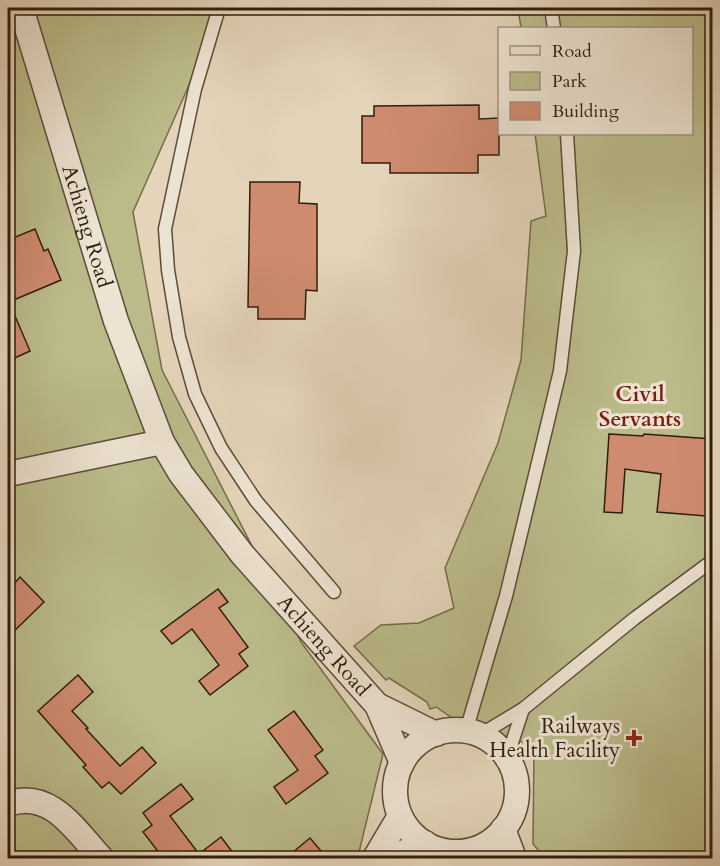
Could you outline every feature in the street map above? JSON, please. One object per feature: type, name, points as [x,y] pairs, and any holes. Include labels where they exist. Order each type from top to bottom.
[{"type":"street","name":"Achieng Road","points":[[21,8],[116,321],[162,442],[181,474],[242,554],[377,705]]},
{"type":"street","points":[[8,474],[162,442]]},
{"type":"street","points":[[377,705],[436,734]]},
{"type":"street","points":[[377,705],[402,763]]},
{"type":"street","points":[[473,733],[500,748],[515,775],[517,794],[513,813],[503,829],[491,840],[485,853],[450,851],[425,843],[415,836],[400,816],[395,799],[396,780],[402,763],[416,745],[436,734],[473,733]]},
{"type":"street","points":[[8,804],[37,801],[55,808],[102,858]]},
{"type":"street","points":[[375,858],[400,816]]},
{"type":"street","points":[[503,829],[514,858]]},
{"type":"street","points":[[391,858],[425,843]]},
{"type":"lane","points":[[219,8],[195,89],[165,229],[168,270],[179,338],[195,394],[221,447],[256,501],[334,592]]},
{"type":"lane","points":[[551,8],[554,27]]},
{"type":"lane","points":[[473,733],[560,370],[574,251],[567,135]]},
{"type":"lane","points":[[473,733],[524,709],[635,618],[712,561]]},
{"type":"lane","points":[[507,758],[524,709]]},
{"type":"green space","points":[[8,8],[223,8],[133,212],[162,370],[301,642],[383,754],[359,852],[352,858],[8,858]]},
{"type":"green space","points":[[518,8],[712,8],[712,858],[545,858],[533,844],[534,746],[454,719],[436,707],[430,709],[427,702],[389,678],[386,680],[354,646],[381,625],[419,623],[454,608],[445,568],[498,443],[521,360],[531,221],[546,216],[535,135],[693,135],[693,27],[521,27]]},
{"type":"building","points":[[479,105],[479,119],[498,118],[499,155],[478,155],[478,173],[390,173],[390,163],[362,163],[362,116],[374,116],[374,106]]},
{"type":"building","points":[[250,182],[300,182],[299,203],[317,204],[317,291],[306,290],[305,319],[258,319],[258,307],[248,307]]},
{"type":"building","points":[[35,229],[44,251],[48,249],[61,280],[9,302],[30,351],[8,361],[8,240]]},
{"type":"building","points":[[609,434],[712,439],[706,516],[657,512],[661,474],[625,469],[622,513],[604,512]]},
{"type":"building","points":[[20,577],[44,602],[8,637],[8,591]]},
{"type":"building","points":[[218,589],[228,602],[219,608],[248,647],[239,654],[248,666],[210,695],[199,681],[219,665],[192,629],[172,644],[161,631]]},
{"type":"building","points":[[78,675],[93,692],[72,711],[88,728],[86,729],[120,766],[142,747],[156,763],[121,794],[109,782],[102,788],[83,767],[86,765],[38,711]]},
{"type":"building","points":[[294,711],[323,750],[315,756],[328,773],[286,804],[274,787],[298,770],[268,730]]},
{"type":"building","points":[[181,784],[193,799],[170,816],[199,854],[221,837],[237,858],[163,858],[143,832],[152,825],[143,813]]},
{"type":"building","points":[[310,838],[327,858],[286,858]]},
{"type":"place","name":"Railways Health Facility","points":[[634,738]]},
{"type":"district","name":"Civil Servants","points":[[640,407]]}]
